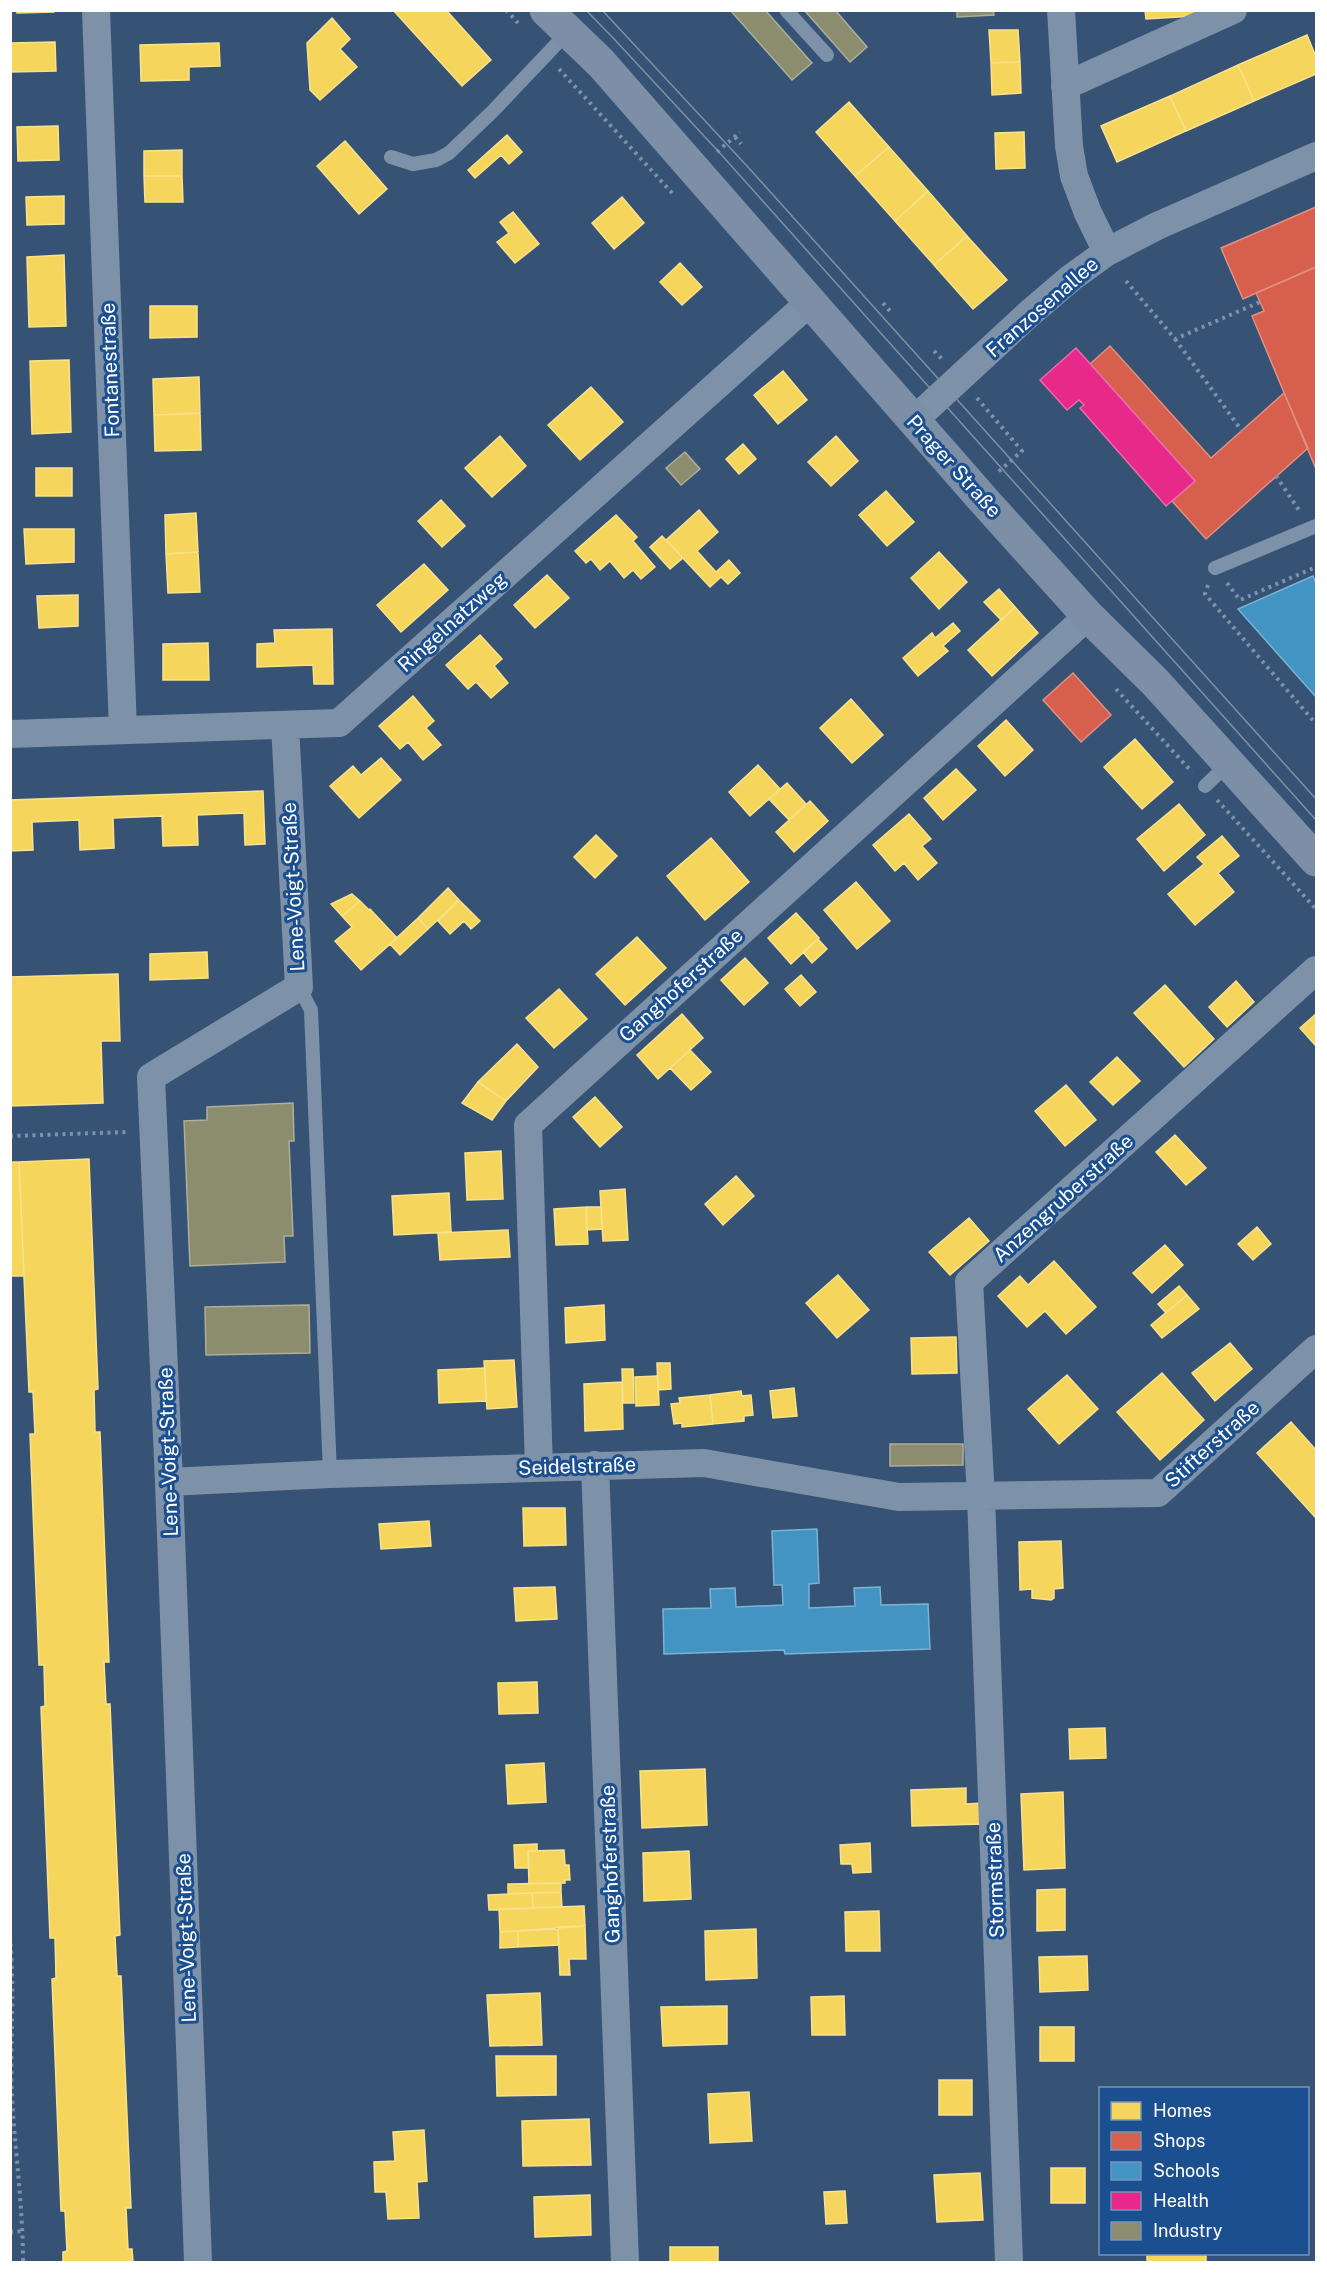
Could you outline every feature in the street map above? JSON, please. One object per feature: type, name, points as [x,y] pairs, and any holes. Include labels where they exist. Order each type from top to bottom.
[{"type":"main road","name":"Prager Straße","points":[[564,18],[913,421],[1088,616],[1155,682],[1317,860]]},
{"type":"street","name":"Fontanestraße","points":[[96,10],[123,730]]},
{"type":"street","points":[[1061,10],[1069,146],[1074,176],[1088,213],[1107,252]]},
{"type":"street","points":[[1065,86],[1090,77],[1233,10]]},
{"type":"street","name":"Franzosenallee","points":[[913,421],[1071,278],[1107,252],[1157,226],[1317,156]]},
{"type":"street","name":"Ringelnatzweg","points":[[10,734],[339,723],[810,302]]},
{"type":"street","name":"Ganghoferstraße","points":[[539,1467],[528,1125],[1088,616]]},
{"type":"street","name":"Lene-Voigt-Straße","points":[[198,2262],[152,1077],[299,987],[285,725]]},
{"type":"street","name":"Anzengruberstraße","points":[[981,1497],[969,1282],[1317,970]]},
{"type":"street","name":"Stifterstraße","points":[[981,1497],[1158,1493],[1317,1349]]},
{"type":"street","name":"Seidelstraße","points":[[169,1482],[330,1474],[704,1462],[899,1497],[981,1497]]},
{"type":"street","name":"Ganghoferstraße","points":[[595,1465],[625,2262]]},
{"type":"street","name":"Stormstraße","points":[[981,1497],[1009,2262]]},
{"type":"lane","points":[[786,10],[827,55]]},
{"type":"lane","points":[[391,158],[413,164],[436,160],[449,153],[492,112],[564,18]]},
{"type":"lane","points":[[1215,568],[1317,526]]},
{"type":"lane","points":[[1205,786],[1228,764]]},
{"type":"lane","points":[[299,987],[311,1010],[330,1474]]},
{"type":"path","points":[[711,157],[740,132]]},
{"type":"path","points":[[735,137],[741,144]]},
{"type":"path","points":[[1126,281],[1175,339],[1242,431]]},
{"type":"path","points":[[1175,339],[1260,302]]},
{"type":"path","points":[[883,303],[890,311]]},
{"type":"path","points":[[974,395],[1022,451],[994,475]]},
{"type":"path","points":[[1276,476],[1301,513]]},
{"type":"path","points":[[1215,568],[1240,600],[1317,567]]},
{"type":"path","points":[[1215,568],[1205,594],[1317,724]]},
{"type":"path","points":[[10,1136],[153,1132]]},
{"type":"path","points":[[10,1936],[12,2096],[22,2231],[22,2262]]},
{"type":"path","points":[[10,2232],[22,2231]]},
{"type":"building: Homes","points":[[17,10],[54,10],[54,12],[17,13]]},
{"type":"building: Homes","points":[[393,10],[446,10],[491,60],[462,86]]},
{"type":"building: Homes","points":[[1145,10],[1195,10],[1195,16],[1146,19]]},
{"type":"building: Homes","points":[[332,18],[350,39],[340,49],[357,67],[320,100],[310,90],[307,43]]},
{"type":"building: Homes","points":[[989,30],[1018,30],[1020,62],[991,63]]},
{"type":"building: Homes","points":[[1307,35],[1316,57],[1316,74],[1254,101],[1238,65]]},
{"type":"building: Homes","points":[[55,42],[56,71],[10,72],[10,43]]},
{"type":"building: Homes","points":[[219,43],[220,66],[189,67],[189,80],[141,81],[140,45]]},
{"type":"building: Homes","points":[[1020,62],[1021,93],[992,95],[991,63]]},
{"type":"building: Homes","points":[[1238,65],[1254,101],[1186,131],[1170,96]]},
{"type":"building: Homes","points":[[1170,96],[1186,131],[1117,162],[1101,126]]},
{"type":"building: Homes","points":[[849,102],[889,147],[855,176],[816,132]]},
{"type":"building: Homes","points":[[58,126],[59,160],[18,161],[17,127]]},
{"type":"building: Homes","points":[[1024,132],[1025,168],[996,169],[995,133]]},
{"type":"building: Homes","points":[[507,135],[522,152],[509,164],[501,155],[475,178],[468,170]]},
{"type":"building: Homes","points":[[345,141],[387,189],[359,214],[317,166]]},
{"type":"building: Homes","points":[[889,147],[928,191],[895,221],[855,176]]},
{"type":"building: Homes","points":[[182,150],[182,176],[144,176],[144,151]]},
{"type":"building: Homes","points":[[144,176],[182,176],[183,202],[145,202]]},
{"type":"building: Homes","points":[[928,191],[967,236],[934,265],[895,221]]},
{"type":"building: Homes","points":[[64,196],[64,224],[27,225],[26,197]]},
{"type":"building: Homes","points":[[622,197],[644,223],[614,249],[592,223]]},
{"type":"building: Homes","points":[[513,212],[539,244],[515,263],[497,242],[509,233],[500,222]]},
{"type":"building: Homes","points":[[967,236],[1007,280],[973,309],[934,265]]},
{"type":"building: Homes","points":[[64,255],[66,326],[29,327],[27,257]]},
{"type":"building: Homes","points":[[680,263],[702,287],[682,305],[660,282]]},
{"type":"building: Homes","points":[[150,306],[197,306],[197,337],[150,338]]},
{"type":"building: Homes","points":[[69,360],[71,432],[32,434],[30,361]]},
{"type":"building: Homes","points":[[783,371],[807,400],[778,424],[754,395]]},
{"type":"building: Homes","points":[[199,377],[200,413],[154,415],[153,379]]},
{"type":"building: Homes","points":[[591,387],[623,422],[580,460],[548,425]]},
{"type":"building: Homes","points":[[200,413],[201,450],[155,451],[154,415]]},
{"type":"building: Homes","points":[[500,436],[526,466],[492,497],[465,468]]},
{"type":"building: Homes","points":[[836,436],[858,461],[831,486],[808,462]]},
{"type":"building: Homes","points":[[743,444],[756,459],[739,474],[726,459]]},
{"type":"building: Homes","points":[[36,468],[72,468],[72,496],[36,496]]},
{"type":"building: Homes","points":[[886,491],[914,522],[887,546],[859,515]]},
{"type":"building: Homes","points":[[441,500],[465,526],[442,547],[418,521]]},
{"type":"building: Homes","points":[[699,510],[718,532],[697,551],[716,572],[729,560],[740,573],[728,584],[721,577],[710,587],[666,540]]},
{"type":"building: Homes","points":[[196,513],[198,552],[166,554],[165,515]]},
{"type":"building: Homes","points":[[616,515],[637,537],[633,541],[655,567],[641,579],[633,570],[624,578],[610,561],[600,570],[591,559],[586,563],[575,551]]},
{"type":"building: Homes","points":[[24,529],[74,529],[74,562],[26,564]]},
{"type":"building: Homes","points":[[662,536],[683,558],[670,569],[650,547]]},
{"type":"building: Homes","points":[[198,552],[200,592],[168,593],[166,554]]},
{"type":"building: Homes","points":[[939,552],[967,582],[939,609],[911,578]]},
{"type":"building: Homes","points":[[424,564],[448,590],[401,632],[377,605]]},
{"type":"building: Homes","points":[[547,575],[569,598],[535,628],[514,605]]},
{"type":"building: Homes","points":[[999,589],[1015,607],[1001,620],[984,602]]},
{"type":"building: Homes","points":[[78,595],[78,626],[39,628],[37,596]]},
{"type":"building: Homes","points":[[1015,607],[1038,633],[992,676],[968,650]]},
{"type":"building: Homes","points":[[953,623],[960,631],[943,646],[948,651],[918,676],[903,658],[932,633],[935,638]]},
{"type":"building: Homes","points":[[332,629],[333,684],[314,684],[313,665],[257,667],[257,644],[275,643],[274,630]]},
{"type":"building: Homes","points":[[480,635],[502,659],[494,666],[508,683],[491,698],[476,682],[468,689],[446,665]]},
{"type":"building: Homes","points":[[208,643],[209,680],[163,680],[163,644]]},
{"type":"building: Homes","points":[[413,696],[434,721],[426,728],[441,745],[423,760],[408,742],[400,749],[379,726]]},
{"type":"building: Homes","points":[[851,699],[883,735],[852,763],[820,728]]},
{"type":"building: Homes","points":[[1006,720],[1033,750],[1005,776],[978,746]]},
{"type":"building: Homes","points":[[1135,739],[1173,782],[1142,809],[1104,767]]},
{"type":"building: Homes","points":[[381,758],[401,780],[359,818],[330,786],[353,766],[361,775]]},
{"type":"building: Homes","points":[[758,765],[780,789],[750,816],[729,792]]},
{"type":"building: Homes","points":[[956,769],[976,790],[943,820],[924,798]]},
{"type":"building: Homes","points":[[787,783],[806,804],[789,820],[769,799]]},
{"type":"building: Homes","points":[[263,791],[265,844],[245,845],[244,813],[197,815],[198,845],[163,846],[162,816],[113,818],[114,848],[80,850],[79,820],[32,822],[33,850],[10,851],[10,800]]},
{"type":"building: Homes","points":[[810,801],[828,821],[794,852],[776,832]]},
{"type":"building: Homes","points":[[1179,804],[1205,835],[1164,871],[1137,839]]},
{"type":"building: Homes","points":[[909,814],[931,839],[922,846],[937,863],[918,880],[904,863],[895,871],[873,845]]},
{"type":"building: Homes","points":[[596,835],[617,856],[595,878],[574,857]]},
{"type":"building: Homes","points":[[1222,836],[1239,856],[1218,873],[1234,892],[1195,925],[1168,894],[1204,864],[1197,857]]},
{"type":"building: Homes","points":[[711,838],[749,882],[705,920],[667,876]]},
{"type":"building: Homes","points":[[856,882],[890,921],[857,949],[824,910]]},
{"type":"building: Homes","points":[[448,888],[459,900],[428,929],[418,918]]},
{"type":"building: Homes","points":[[352,894],[360,901],[342,916],[331,904]]},
{"type":"building: Homes","points":[[459,900],[480,921],[471,929],[464,921],[450,934],[438,921]]},
{"type":"building: Homes","points":[[360,901],[397,938],[361,970],[335,941],[352,927],[342,916]]},
{"type":"building: Homes","points":[[796,913],[819,938],[791,964],[768,938]]},
{"type":"building: Homes","points":[[418,918],[428,929],[400,955],[390,944]]},
{"type":"building: Homes","points":[[637,937],[666,968],[625,1005],[596,974]]},
{"type":"building: Homes","points":[[818,939],[827,949],[812,963],[803,952]]},
{"type":"building: Homes","points":[[207,952],[208,978],[150,980],[150,954]]},
{"type":"building: Homes","points":[[745,958],[768,983],[744,1005],[721,980]]},
{"type":"building: Homes","points":[[118,974],[120,1041],[101,1041],[103,1103],[10,1106],[10,977]]},
{"type":"building: Homes","points":[[801,975],[816,992],[800,1006],[785,989]]},
{"type":"building: Homes","points":[[1236,981],[1254,1002],[1227,1027],[1209,1007]]},
{"type":"building: Homes","points":[[1165,985],[1214,1039],[1184,1067],[1134,1013]]},
{"type":"building: Homes","points":[[559,989],[587,1019],[554,1048],[526,1018]]},
{"type":"building: Homes","points":[[682,1014],[703,1038],[658,1079],[637,1055]]},
{"type":"building: Homes","points":[[1316,1014],[1316,1046],[1300,1028]]},
{"type":"building: Homes","points":[[517,1044],[538,1067],[506,1101],[478,1082]]},
{"type":"building: Homes","points":[[690,1050],[711,1072],[691,1090],[670,1068]]},
{"type":"building: Homes","points":[[1117,1057],[1140,1081],[1113,1105],[1090,1082]]},
{"type":"building: Homes","points":[[478,1082],[506,1101],[492,1120],[462,1103]]},
{"type":"building: Homes","points":[[1066,1085],[1096,1120],[1065,1146],[1035,1111]]},
{"type":"building: Homes","points":[[595,1097],[622,1127],[600,1147],[573,1117]]},
{"type":"building: Homes","points":[[1175,1135],[1206,1168],[1186,1185],[1156,1152]]},
{"type":"building: Homes","points":[[501,1151],[503,1199],[467,1200],[465,1153]]},
{"type":"building: Homes","points":[[89,1159],[98,1389],[94,1390],[95,1432],[100,1432],[109,1662],[104,1662],[106,1704],[110,1704],[120,1935],[115,1936],[117,1976],[121,1976],[131,2208],[126,2208],[128,2249],[132,2249],[133,2262],[63,2262],[63,2252],[67,2251],[65,2211],[61,2211],[52,1979],[56,1978],[55,1938],[50,1938],[41,1707],[45,1706],[44,1665],[39,1665],[30,1434],[35,1434],[33,1392],[29,1392],[19,1162]]},
{"type":"building: Homes","points":[[10,1162],[19,1162],[24,1276],[10,1276]]},
{"type":"building: Homes","points":[[736,1176],[754,1196],[723,1225],[705,1204]]},
{"type":"building: Homes","points":[[625,1189],[628,1240],[603,1241],[600,1191]]},
{"type":"building: Homes","points":[[449,1193],[451,1232],[394,1235],[392,1196]]},
{"type":"building: Homes","points":[[586,1207],[588,1244],[556,1245],[554,1209]]},
{"type":"building: Homes","points":[[586,1207],[601,1207],[602,1229],[587,1230]]},
{"type":"building: Homes","points":[[969,1218],[989,1241],[950,1275],[929,1252]]},
{"type":"building: Homes","points":[[1257,1227],[1271,1244],[1253,1260],[1238,1244]]},
{"type":"building: Homes","points":[[508,1230],[510,1257],[440,1260],[438,1233]]},
{"type":"building: Homes","points":[[1165,1245],[1183,1265],[1152,1293],[1133,1273]]},
{"type":"building: Homes","points":[[1054,1261],[1096,1307],[1066,1334],[1045,1311],[1027,1327],[998,1296],[1020,1276],[1028,1285]]},
{"type":"building: Homes","points":[[838,1275],[869,1310],[837,1338],[806,1303]]},
{"type":"building: Homes","points":[[1179,1286],[1187,1295],[1166,1313],[1158,1304]]},
{"type":"building: Homes","points":[[1187,1295],[1199,1309],[1162,1338],[1151,1325]]},
{"type":"building: Homes","points":[[604,1305],[605,1340],[566,1343],[565,1308]]},
{"type":"building: Homes","points":[[956,1337],[957,1373],[912,1374],[911,1338]]},
{"type":"building: Homes","points":[[1230,1343],[1252,1369],[1215,1401],[1192,1373]]},
{"type":"building: Homes","points":[[514,1360],[517,1407],[487,1409],[484,1361]]},
{"type":"building: Homes","points":[[657,1363],[670,1363],[671,1389],[658,1390]]},
{"type":"building: Homes","points":[[485,1368],[486,1401],[439,1403],[438,1370]]},
{"type":"building: Homes","points":[[622,1369],[633,1369],[634,1403],[623,1403]]},
{"type":"building: Homes","points":[[1162,1373],[1204,1420],[1160,1460],[1117,1412]]},
{"type":"building: Homes","points":[[1067,1375],[1098,1409],[1059,1444],[1028,1409]]},
{"type":"building: Homes","points":[[658,1376],[659,1405],[636,1406],[635,1377]]},
{"type":"building: Homes","points":[[622,1382],[623,1429],[585,1431],[584,1384]]},
{"type":"building: Homes","points":[[794,1388],[797,1416],[773,1418],[770,1391]]},
{"type":"building: Homes","points":[[741,1391],[742,1396],[751,1395],[753,1415],[744,1416],[744,1421],[713,1424],[710,1395]]},
{"type":"building: Homes","points":[[710,1395],[713,1424],[682,1427],[682,1423],[674,1424],[671,1404],[680,1403],[679,1398]]},
{"type":"building: Homes","points":[[1291,1422],[1316,1450],[1316,1518],[1257,1453]]},
{"type":"building: Homes","points":[[523,1508],[565,1508],[566,1545],[524,1546]]},
{"type":"building: Homes","points":[[429,1521],[431,1546],[381,1549],[379,1524]]},
{"type":"building: Homes","points":[[1061,1541],[1063,1588],[1054,1589],[1054,1598],[1051,1600],[1032,1598],[1032,1589],[1020,1590],[1019,1542]]},
{"type":"building: Homes","points":[[555,1587],[557,1619],[516,1621],[514,1588]]},
{"type":"building: Homes","points":[[537,1682],[538,1713],[499,1714],[498,1683]]},
{"type":"building: Homes","points":[[1105,1728],[1106,1758],[1070,1759],[1069,1729]]},
{"type":"building: Homes","points":[[544,1763],[546,1802],[508,1804],[506,1765]]},
{"type":"building: Homes","points":[[705,1769],[707,1825],[642,1828],[640,1771]]},
{"type":"building: Homes","points":[[966,1788],[966,1804],[983,1803],[983,1824],[912,1826],[911,1790]]},
{"type":"building: Homes","points":[[1063,1792],[1065,1868],[1024,1870],[1021,1794]]},
{"type":"building: Homes","points":[[870,1843],[871,1872],[853,1873],[852,1864],[841,1864],[840,1845]]},
{"type":"building: Homes","points":[[537,1844],[537,1851],[528,1851],[529,1868],[515,1868],[514,1845]]},
{"type":"building: Homes","points":[[564,1850],[565,1865],[569,1865],[570,1880],[565,1880],[565,1883],[529,1884],[528,1851]]},
{"type":"building: Homes","points":[[689,1851],[691,1899],[644,1901],[643,1853]]},
{"type":"building: Homes","points":[[561,1883],[561,1892],[508,1894],[508,1884]]},
{"type":"building: Homes","points":[[1065,1889],[1065,1930],[1037,1931],[1037,1890]]},
{"type":"building: Homes","points":[[561,1892],[562,1907],[533,1908],[532,1893]]},
{"type":"building: Homes","points":[[532,1893],[533,1908],[489,1910],[488,1895]]},
{"type":"building: Homes","points":[[584,1906],[585,1926],[500,1932],[499,1909]]},
{"type":"building: Homes","points":[[879,1911],[880,1951],[846,1951],[845,1912]]},
{"type":"building: Homes","points":[[585,1926],[586,1959],[569,1959],[570,1975],[560,1975],[558,1927]]},
{"type":"building: Homes","points":[[558,1929],[559,1945],[518,1947],[518,1931]]},
{"type":"building: Homes","points":[[756,1929],[757,1978],[706,1980],[705,1931]]},
{"type":"building: Homes","points":[[518,1931],[518,1947],[500,1948],[500,1932]]},
{"type":"building: Homes","points":[[1087,1956],[1088,1990],[1040,1992],[1039,1957]]},
{"type":"building: Homes","points":[[540,1993],[542,2045],[490,2046],[487,1995]]},
{"type":"building: Homes","points":[[844,1996],[845,2035],[812,2035],[811,1997]]},
{"type":"building: Homes","points":[[727,2006],[727,2044],[663,2046],[661,2007]]},
{"type":"building: Homes","points":[[1040,2027],[1074,2027],[1074,2061],[1040,2061]]},
{"type":"building: Homes","points":[[496,2056],[556,2056],[556,2095],[497,2096]]},
{"type":"building: Homes","points":[[939,2080],[972,2080],[972,2115],[939,2115]]},
{"type":"building: Homes","points":[[749,2092],[752,2141],[710,2143],[708,2094]]},
{"type":"building: Homes","points":[[589,2119],[591,2165],[523,2166],[522,2121]]},
{"type":"building: Homes","points":[[424,2130],[427,2181],[417,2182],[419,2218],[388,2219],[386,2192],[375,2192],[374,2162],[395,2161],[393,2132]]},
{"type":"building: Homes","points":[[1051,2168],[1085,2168],[1085,2203],[1051,2203]]},
{"type":"building: Homes","points":[[980,2173],[983,2220],[937,2222],[934,2175]]},
{"type":"building: Homes","points":[[845,2191],[847,2223],[826,2224],[824,2192]]},
{"type":"building: Homes","points":[[590,2195],[591,2235],[535,2237],[534,2197]]},
{"type":"building: Homes","points":[[670,2247],[718,2247],[718,2262],[670,2262]]},
{"type":"building: Homes","points":[[1147,2255],[1206,2255],[1206,2262],[1147,2262]]},
{"type":"building: Shops","points":[[1316,207],[1316,267],[1243,299],[1221,248]]},
{"type":"building: Shops","points":[[1316,267],[1316,469],[1252,316],[1264,311],[1256,293]]},
{"type":"building: Shops","points":[[1110,346],[1211,458],[1284,393],[1308,448],[1206,539],[1172,501],[1195,481],[1090,364]]},
{"type":"building: Shops","points":[[1073,673],[1111,715],[1081,742],[1043,700]]},
{"type":"building: Schools","points":[[1313,576],[1316,583],[1316,697],[1238,609]]},
{"type":"building: Schools","points":[[817,1529],[819,1583],[809,1584],[809,1608],[855,1606],[854,1588],[880,1587],[881,1605],[928,1604],[930,1649],[785,1654],[784,1650],[664,1654],[663,1609],[711,1608],[710,1589],[735,1588],[736,1607],[783,1605],[782,1585],[774,1585],[772,1531]]},
{"type":"building: Health","points":[[1076,348],[1195,481],[1166,506],[1080,408],[1084,405],[1079,400],[1067,410],[1040,380]]},
{"type":"building: Industry","points":[[730,10],[765,10],[812,63],[792,80]]},
{"type":"building: Industry","points":[[804,10],[835,10],[867,47],[850,62]]},
{"type":"building: Industry","points":[[957,10],[993,10],[994,15],[957,17]]},
{"type":"building: Industry","points":[[685,452],[700,469],[681,485],[666,468]]},
{"type":"building: Industry","points":[[293,1103],[294,1141],[289,1141],[293,1236],[284,1236],[285,1262],[190,1266],[184,1121],[207,1120],[207,1107]]},
{"type":"building: Industry","points":[[309,1305],[310,1353],[206,1355],[205,1307]]},
{"type":"building: Industry","points":[[890,1444],[963,1444],[963,1465],[890,1466]]},
{"type":"tram line","points":[[586,10],[718,151],[1316,820]]},
{"type":"tram line","points":[[602,10],[747,166],[1316,799]]}]
